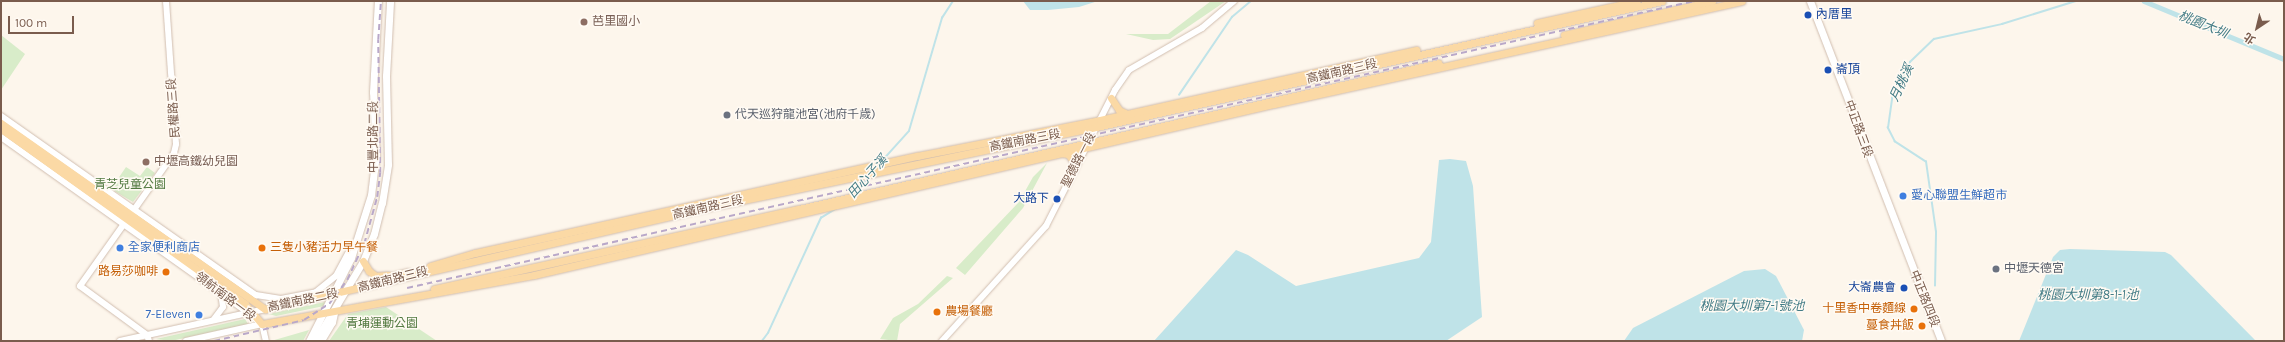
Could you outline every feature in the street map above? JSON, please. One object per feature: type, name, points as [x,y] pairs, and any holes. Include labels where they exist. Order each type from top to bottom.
[{"type":"main road","name":"中豐北路二段","points":[[309,341],[353,251],[371,196],[376,157],[373,92],[378,1]]},
{"type":"main road","name":"中豐北路二段","points":[[315,341],[364,261],[378,222],[388,164],[386,76],[390,1]]},
{"type":"main road","name":"高鐵南路三段","points":[[919,158],[1073,131],[1125,113],[1637,1]]},
{"type":"main road","name":"高鐵南路三段","points":[[346,292],[919,158],[1098,123],[1112,122],[1662,1]]},
{"type":"main road","name":"高鐵南路三段","points":[[336,309],[520,278],[900,189],[1088,141],[1712,1]]},
{"type":"main road","name":"高鐵南路三段","points":[[900,189],[942,182],[1274,104],[1742,1]]},
{"type":"main road","name":"中正路三段","points":[[1810,1],[1907,257]]},
{"type":"main road","points":[[1578,37],[1594,28]]},
{"type":"main road","points":[[1111,98],[1119,110],[1125,113]]},
{"type":"main road","points":[[1248,104],[1274,104]]},
{"type":"main road","points":[[1112,122],[1109,127],[1111,131],[1119,134]]},
{"type":"main road","name":"領航南路一段","points":[[1,123],[245,304],[249,312],[262,324]]},
{"type":"main road","name":"領航南路一段","points":[[1,129],[129,217],[266,308]]},
{"type":"main road","points":[[1073,131],[1078,144]]},
{"type":"main road","points":[[1061,153],[1068,154],[1074,162],[1074,169]]},
{"type":"main road","name":"高鐵南路三段","points":[[346,292],[398,273],[408,272],[475,253],[822,180]]},
{"type":"main road","name":"高鐵南路三段","points":[[381,301],[799,212]]},
{"type":"main road","points":[[579,230],[603,231]]},
{"type":"main road","points":[[587,257],[618,256]]},
{"type":"main road","name":"中正路四段","points":[[1907,257],[1941,341]]},
{"type":"main road","points":[[364,261],[369,271],[376,276],[398,273]]},
{"type":"main road","points":[[377,284],[408,272]]},
{"type":"main road","name":"高鐵南路二段","points":[[266,308],[333,293],[346,292]]},
{"type":"main road","name":"高鐵南路二段","points":[[262,324],[336,309]]},
{"type":"street","name":"民權路三段","points":[[148,338],[80,286],[174,153],[176,144],[166,1]]},
{"type":"street","name":"聖德路一段","points":[[942,341],[1046,226],[1088,141],[1119,83],[1133,68],[1202,28],[1234,1]]},
{"type":"street","name":"領航南路一段","points":[[1,116],[129,217],[221,293],[249,312]]},
{"type":"street","name":"領航南路一段","points":[[1,137],[129,217],[232,278]]},
{"type":"street","name":"高鐵南路二段","points":[[232,278],[263,297],[281,299],[300,296],[316,292],[327,285],[340,270],[348,253]]},
{"type":"street","points":[[232,278],[247,296]]},
{"type":"street","points":[[213,320],[223,307],[221,293]]},
{"type":"street","name":"高鐵南路二段","points":[[120,341],[148,338],[213,320],[266,308]]},
{"type":"street","points":[[322,341],[333,323],[336,309]]},
{"type":"street","name":"高鐵南路二段","points":[[186,341],[262,324]]},
{"type":"street","points":[[262,324],[266,341]]},
{"type":"green space","points":[[1211,1],[1226,1],[1170,39],[1153,40],[1126,34],[1168,34]]},
{"type":"green space","points":[[1,35],[25,54],[1,90]]},
{"type":"green space","points":[[1047,163],[1023,208],[965,275],[956,268],[1019,202],[1033,177]]},
{"type":"green space","name":"青芝兒童公園","points":[[126,167],[140,176],[147,167],[155,173],[133,202],[111,189]]},
{"type":"green space","points":[[947,276],[953,278],[900,324],[897,341],[880,339],[893,318],[918,304]]},
{"type":"green space","points":[[325,302],[324,306],[276,316],[269,314]]},
{"type":"green space","name":"青埔運動公園","points":[[386,307],[437,341],[329,341],[348,314]]},
{"type":"green space","points":[[245,319],[248,324],[171,341],[156,339]]},
{"type":"green space","points":[[309,330],[303,341],[271,341]]},
{"type":"water","points":[[1023,1],[1098,1],[1079,7],[1030,10]]},
{"type":"water","points":[[1450,159],[1466,161],[1473,186],[1482,317],[1446,341],[1154,341],[1236,250],[1248,255],[1296,286],[1419,258],[1431,242],[1439,160]]},
{"type":"water","name":"桃園大圳第8-1-1池","points":[[2060,250],[2165,252],[2171,255],[2256,341],[2019,341],[2053,257]]},
{"type":"water","name":"桃園大圳第7-1號池","points":[[1765,269],[1776,276],[1804,330],[1802,341],[1624,341],[1633,328],[1744,271]]},
{"type":"waterway","name":"田心子溪","points":[[882,161],[909,131],[942,18],[953,1]]},
{"type":"waterway","points":[[1179,95],[1232,17],[1251,1]]},
{"type":"waterway","name":"月桃溪","points":[[1935,286],[1936,232],[1926,162],[1895,142],[1888,128],[1892,98],[1910,62],[1934,39],[2002,24],[2076,1]]},
{"type":"waterway","name":"桃園大圳","points":[[2144,1],[2284,59]]},
{"type":"waterway","name":"田心子溪","points":[[855,193],[870,176]]},
{"type":"waterway","name":"田心子溪","points":[[762,341],[768,333],[821,218],[837,208]]},
{"type":"railway","points":[[214,341],[304,320],[329,304],[347,280],[364,244],[377,197],[380,173],[378,40],[381,1]]},
{"type":"railway","points":[[407,288],[1694,1]]},
{"type":"place","name":"內厝里","points":[[1808,15]]},
{"type":"place","name":"芭里國小","points":[[584,22]]},
{"type":"place","name":"崙頂","points":[[1828,70]]},
{"type":"place","name":"代天巡狩龍池宮(池府千歲)","points":[[727,115]]},
{"type":"place","name":"中壢高鐵幼兒園","points":[[146,162]]},
{"type":"place","name":"愛心聯盟生鮮超市","points":[[1903,196]]},
{"type":"place","name":"大路下","points":[[1057,199]]},
{"type":"place","name":"全家便利商店","points":[[120,248]]},
{"type":"place","name":"三隻小豬活力早午餐","points":[[262,248]]},
{"type":"place","name":"中壢天德宮","points":[[1996,269]]},
{"type":"place","name":"路易莎咖啡","points":[[166,272]]},
{"type":"place","name":"大崙農會","points":[[1904,288]]},
{"type":"place","name":"十里香中卷麵線","points":[[1914,309]]},
{"type":"place","name":"農場餐廳","points":[[937,312]]},
{"type":"place","name":"7-Eleven","points":[[199,315]]},
{"type":"place","name":"蔓食丼飯","points":[[1922,326]]}]
